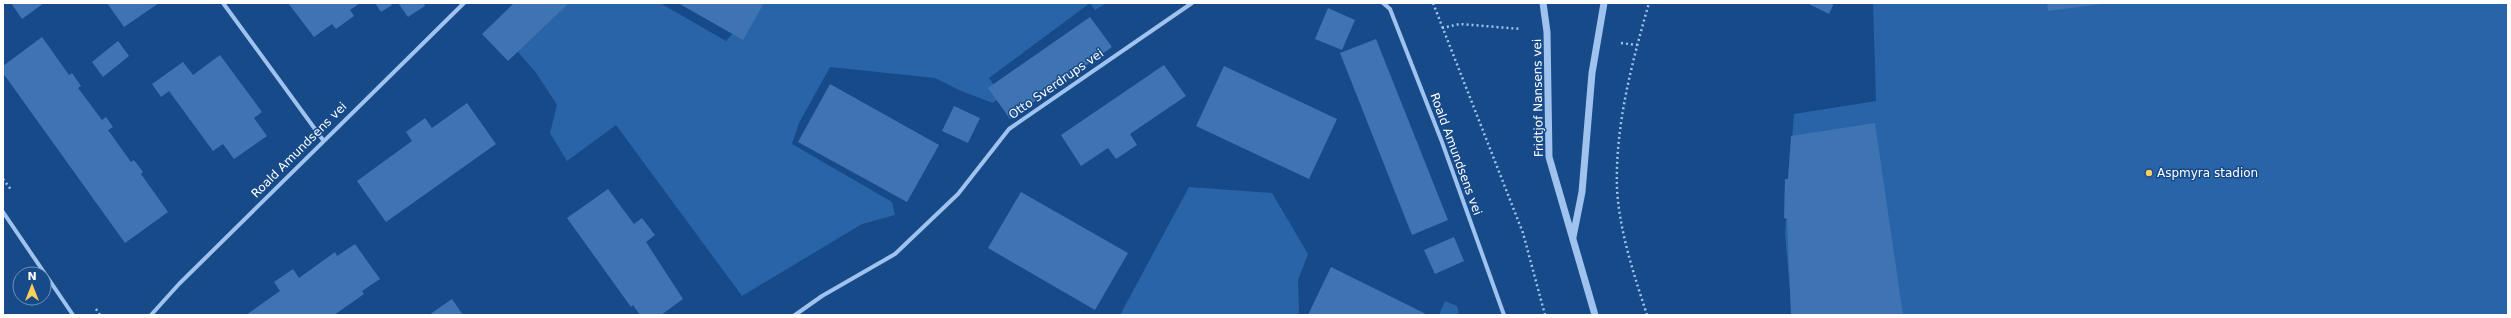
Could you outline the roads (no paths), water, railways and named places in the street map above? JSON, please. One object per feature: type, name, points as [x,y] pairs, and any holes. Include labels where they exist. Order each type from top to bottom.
[{"type":"street","points":[[223,3],[323,140]]},
{"type":"street","name":"Roald Amundsens vei","points":[[151,315],[179,284],[323,140],[464,3]]},
{"type":"street","name":"Otto Sverdrups vei","points":[[795,315],[822,296],[895,254],[958,194],[1009,129],[1192,3]]},
{"type":"street","name":"Roald Amundsens vei","points":[[1383,3],[1390,9],[1442,142],[1504,315]]},
{"type":"street","name":"Fridtjof Nansens vei","points":[[1542,3],[1547,32],[1549,157],[1558,193],[1573,237],[1595,315]]},
{"type":"street","name":"Fridtjof Nansens vei","points":[[1573,237],[1582,192],[1592,73],[1604,3]]},
{"type":"street","points":[[3,212],[74,315]]},
{"type":"place","name":"Aspmyra stadion","points":[[2149,173]]}]
